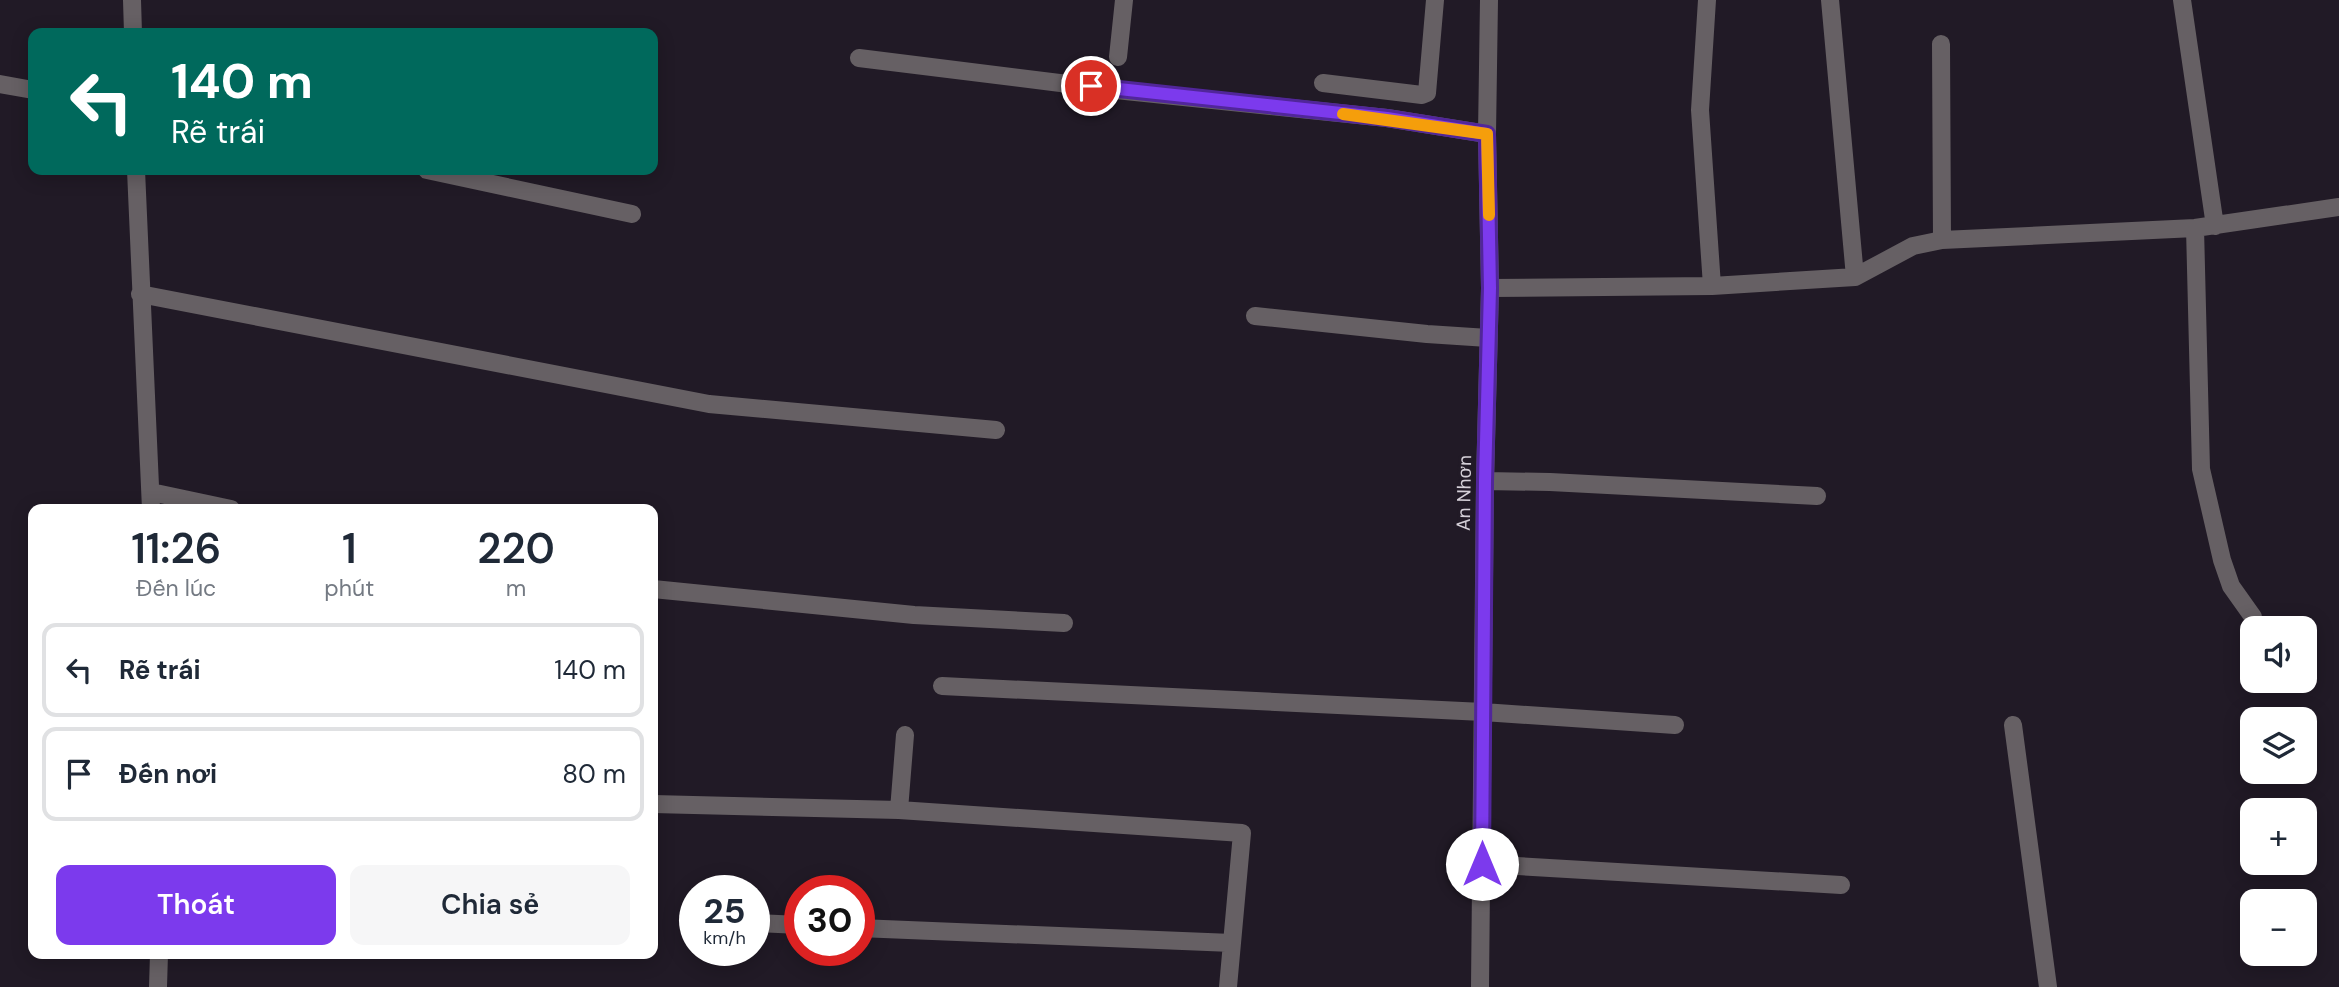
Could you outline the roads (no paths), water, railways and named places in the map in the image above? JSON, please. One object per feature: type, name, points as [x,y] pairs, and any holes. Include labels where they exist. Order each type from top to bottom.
[{"type":"street","points":[[132,0],[133,28]]},
{"type":"street","points":[[1118,57],[1124,0]]},
{"type":"street","points":[[1323,83],[1422,95],[1427,93],[1435,0]]},
{"type":"street","name":"An Nhơn","points":[[1480,987],[1485,481],[1490,288],[1487,134],[1489,0]]},
{"type":"street","points":[[1707,0],[1700,110],[1712,286]]},
{"type":"street","points":[[1830,0],[1855,277]]},
{"type":"street","points":[[2182,0],[2215,226]]},
{"type":"street","points":[[1941,44],[1942,240]]},
{"type":"street","points":[[859,58],[1116,90],[1387,118],[1487,134]]},
{"type":"street","points":[[0,84],[28,89]]},
{"type":"street","points":[[136,175],[151,500],[187,504]]},
{"type":"street","points":[[450,175],[632,214]]},
{"type":"street","points":[[1490,288],[1712,286],[1855,277],[1913,246],[1942,240],[2195,228],[2339,207]]},
{"type":"street","points":[[2195,228],[2201,469],[2222,560],[2231,586],[2252,616]]},
{"type":"street","points":[[141,294],[709,404],[996,430]]},
{"type":"street","points":[[1255,316],[1488,338]]},
{"type":"street","points":[[1485,481],[1570,482],[1817,496]]},
{"type":"street","points":[[658,589],[914,615],[1064,624]]},
{"type":"street","points":[[942,686],[1483,712],[1675,725]]},
{"type":"street","points":[[2012,725],[2048,987]]},
{"type":"street","points":[[899,810],[905,735]]},
{"type":"street","points":[[658,804],[899,810],[1242,833],[1228,987]]},
{"type":"street","points":[[1482,864],[1841,885]]},
{"type":"street","points":[[875,929],[1232,943]]},
{"type":"street","points":[[158,987],[159,959]]}]
